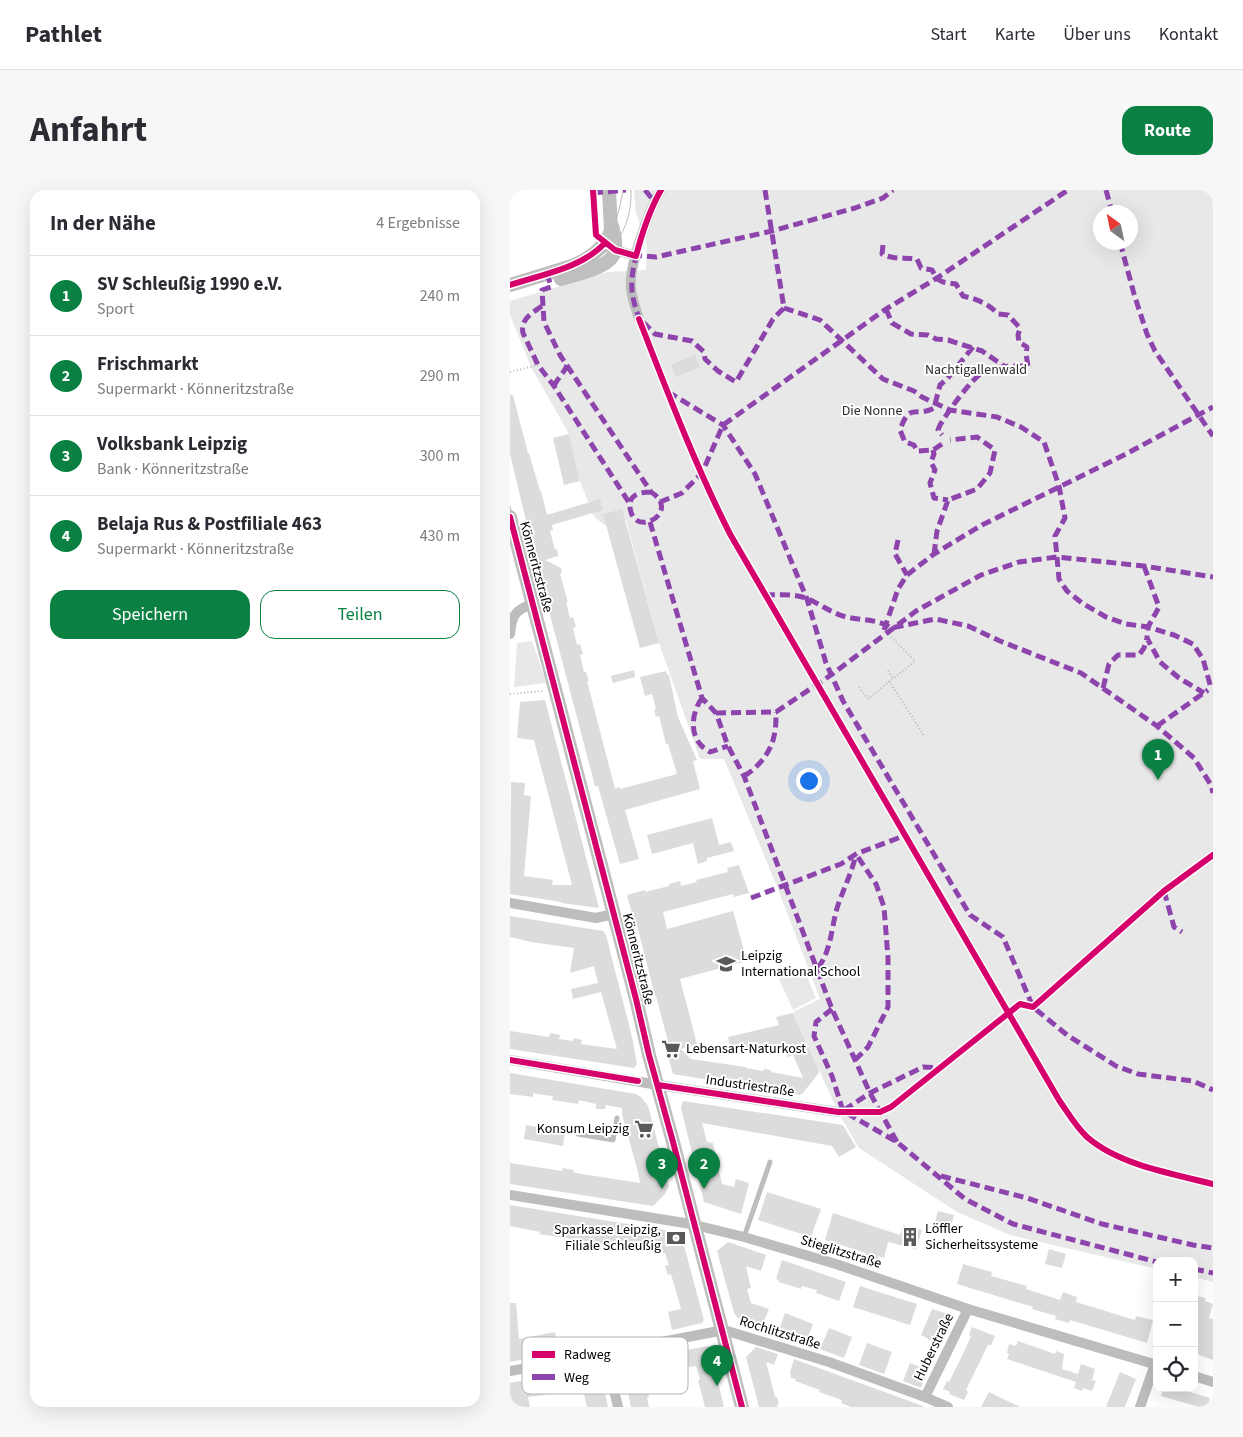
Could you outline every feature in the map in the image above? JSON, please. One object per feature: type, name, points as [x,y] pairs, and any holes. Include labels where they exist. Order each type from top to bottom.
[{"type":"main road","points":[[510,293],[602,265],[612,257],[609,236],[612,223],[609,190]]},
{"type":"main road","points":[[510,285],[581,262],[598,250],[610,246]]},
{"type":"main road","name":"Könneritzstraße","points":[[510,520],[614,914],[648,1054],[658,1085],[742,1407]]},
{"type":"street","points":[[639,318],[631,289],[631,278],[643,229],[654,201],[661,190]]},
{"type":"street","points":[[610,246],[636,256]]},
{"type":"street","points":[[510,634],[515,614],[533,604]]},
{"type":"street","points":[[510,904],[596,918],[614,914]]},
{"type":"street","name":"Industriestraße","points":[[510,1060],[658,1085],[838,1112]]},
{"type":"street","name":"Stieglitzstraße","points":[[510,1195],[695,1225],[836,1264],[968,1308],[1153,1363]]},
{"type":"street","name":"Huberstraße","points":[[926,1396],[968,1308]]},
{"type":"street","name":"Rochlitzstraße","points":[[684,1337],[722,1330],[829,1362],[926,1396],[948,1407]]},
{"type":"street","points":[[1140,1407],[1153,1372]]},
{"type":"street","points":[[1198,1377],[1213,1382]]},
{"type":"street","points":[[615,1394],[618,1407]]},
{"type":"lane","points":[[578,1134],[613,1140],[617,1118]]},
{"type":"lane","points":[[744,1238],[770,1162]]},
{"type":"path","points":[[593,190],[596,235],[610,246]]},
{"type":"path","points":[[510,372],[538,365]]},
{"type":"path","points":[[859,686],[868,699],[915,661],[886,632]]},
{"type":"path","points":[[888,671],[893,678]]},
{"type":"path","points":[[889,681],[925,738]]},
{"type":"path","points":[[510,694],[555,689]]},
{"type":"green space","name":"Die Nonne","points":[[634,190],[1213,190],[1213,1282],[1198,1278],[1198,1257],[1153,1257],[1153,1268],[1010,1235],[957,1212],[859,1148],[838,1112],[793,1012],[820,999],[778,889],[724,759],[700,759],[659,643],[626,520],[606,526],[594,517],[580,481],[569,434],[531,367],[510,315],[510,301],[608,272],[646,270],[647,246],[636,213]]},
{"type":"green space","points":[[532,641],[546,683],[514,687],[517,643]]},
{"type":"green space","points":[[804,969],[816,998],[793,1010],[779,979]]},
{"type":"building","points":[[695,355],[700,367],[676,377],[671,365]]},
{"type":"building","points":[[510,395],[513,395],[547,515],[600,499],[603,510],[552,525],[553,530],[550,531],[558,556],[545,560],[561,568],[562,572],[560,574],[568,602],[566,602],[570,618],[573,617],[576,627],[573,628],[577,645],[580,644],[583,654],[580,655],[584,672],[586,672],[589,681],[587,681],[615,789],[677,774],[668,744],[666,744],[659,716],[656,717],[652,694],[645,696],[640,677],[666,671],[667,675],[669,675],[678,717],[697,760],[693,761],[700,789],[625,810],[639,859],[620,864],[598,786],[595,786],[534,554],[510,454]]},
{"type":"building","points":[[569,434],[580,481],[564,485],[553,438]]},
{"type":"building","points":[[622,509],[659,643],[640,648],[603,514]]},
{"type":"building","points":[[634,670],[635,677],[613,683],[611,676]]},
{"type":"building","points":[[545,700],[599,908],[510,894],[511,782],[525,783],[524,795],[531,796],[524,876],[553,880],[552,885],[572,885],[534,740],[517,738],[520,702]]},
{"type":"building","points":[[712,818],[719,845],[731,842],[734,851],[707,858],[707,861],[698,864],[693,843],[652,854],[647,835]]},
{"type":"building","points":[[739,865],[749,893],[734,897],[733,894],[663,912],[667,929],[733,911],[747,961],[680,979],[697,1044],[681,1049],[691,1059],[763,1071],[764,1069],[771,1070],[771,1072],[803,1078],[793,1055],[788,1057],[785,1051],[768,1055],[765,1044],[732,1053],[728,1037],[779,1025],[776,1017],[793,1013],[819,1070],[818,1074],[800,1095],[673,1074],[665,1046],[669,1045],[637,925],[635,925],[627,895],[669,886],[669,884],[680,881],[681,886],[697,882],[696,880],[728,872],[727,868]]},
{"type":"building","points":[[510,916],[603,931],[606,935],[632,1037],[637,1064],[634,1068],[510,1049],[510,1031],[549,1037],[550,1033],[560,1035],[559,1039],[573,1041],[574,1038],[582,1040],[581,1044],[617,1049],[601,992],[573,999],[571,989],[598,983],[594,966],[570,973],[574,948],[510,937]]},
{"type":"building","points":[[510,1073],[636,1094],[641,1097],[648,1106],[669,1186],[665,1194],[653,1206],[510,1184],[510,1163],[562,1171],[563,1168],[582,1174],[640,1183],[622,1108],[606,1105],[605,1109],[596,1109],[596,1104],[579,1100],[578,1104],[552,1100],[553,1096],[533,1093],[533,1097],[510,1094]]},
{"type":"building","points":[[683,1101],[843,1125],[856,1147],[839,1157],[832,1146],[702,1123],[707,1142],[713,1143],[722,1184],[734,1187],[736,1179],[749,1183],[741,1214],[704,1202],[681,1108]]},
{"type":"building","points":[[526,1125],[565,1132],[563,1146],[524,1139]]},
{"type":"building","points":[[767,1192],[821,1209],[811,1237],[758,1220]]},
{"type":"building","points":[[510,1205],[677,1232],[682,1238],[704,1320],[702,1323],[672,1330],[668,1312],[681,1309],[671,1274],[668,1275],[665,1266],[669,1265],[665,1253],[629,1250],[630,1248],[539,1234],[540,1232],[510,1226]]},
{"type":"building","points":[[938,1211],[954,1215],[950,1230],[934,1226]]},
{"type":"building","points":[[833,1213],[900,1235],[903,1225],[922,1230],[916,1249],[888,1242],[884,1258],[878,1256],[878,1259],[865,1255],[866,1253],[825,1240]]},
{"type":"building","points":[[728,1242],[766,1255],[761,1271],[746,1266],[751,1288],[747,1289],[751,1303],[769,1309],[762,1327],[738,1318],[734,1313],[717,1251]]},
{"type":"building","points":[[1049,1249],[1066,1254],[1062,1268],[1045,1264]]},
{"type":"building","points":[[782,1260],[846,1282],[839,1301],[816,1293],[817,1290],[802,1286],[801,1289],[779,1282],[776,1279]]},
{"type":"building","points":[[963,1264],[992,1272],[991,1276],[1027,1286],[1026,1289],[1060,1300],[1063,1292],[1077,1297],[1076,1302],[1135,1320],[1136,1316],[1153,1320],[1147,1343],[1070,1320],[1069,1323],[1055,1319],[1056,1316],[1032,1309],[1033,1307],[957,1284]]},
{"type":"building","points":[[860,1286],[917,1304],[910,1325],[853,1307]]},
{"type":"building","points":[[1198,1296],[1206,1298],[1205,1301],[1213,1304],[1209,1318],[1213,1319],[1213,1360],[1198,1354]]},
{"type":"building","points":[[510,1303],[516,1303],[519,1339],[522,1338],[522,1360],[510,1362]]},
{"type":"building","points":[[932,1309],[951,1315],[953,1320],[940,1345],[921,1335]]},
{"type":"building","points":[[785,1313],[813,1324],[806,1343],[778,1333]]},
{"type":"building","points":[[972,1327],[995,1336],[991,1345],[988,1345],[966,1390],[968,1392],[964,1400],[949,1394],[950,1392],[943,1389],[947,1381],[949,1382],[964,1352],[971,1336],[969,1335]]},
{"type":"building","points":[[829,1328],[852,1337],[844,1358],[820,1349]]},
{"type":"building","points":[[555,1332],[556,1337],[529,1337]]},
{"type":"building","points":[[1018,1341],[1055,1354],[1056,1351],[1064,1354],[1062,1369],[1078,1374],[1081,1364],[1095,1369],[1092,1380],[1096,1381],[1092,1391],[1083,1388],[1082,1391],[1074,1388],[1076,1382],[1007,1359],[1009,1344],[1016,1346]]},
{"type":"building","points":[[867,1343],[892,1352],[884,1374],[859,1365]]},
{"type":"building","points":[[707,1346],[710,1348],[724,1407],[705,1407],[696,1366],[688,1367],[688,1350]]},
{"type":"building","points":[[756,1347],[778,1354],[774,1365],[766,1362],[775,1397],[777,1397],[779,1404],[777,1407],[759,1407],[746,1357]]},
{"type":"building","points":[[794,1359],[923,1407],[851,1407],[841,1403],[842,1400],[819,1392],[820,1390],[791,1378],[790,1372]]},
{"type":"building","points":[[910,1363],[928,1370],[921,1388],[903,1381]]},
{"type":"building","points":[[1120,1372],[1136,1379],[1125,1407],[1106,1407]]},
{"type":"building","points":[[522,1381],[522,1394],[550,1394],[528,1397],[530,1407],[510,1407],[510,1383]]},
{"type":"building","points":[[989,1392],[1020,1407],[981,1407]]},
{"type":"building","points":[[1162,1392],[1190,1392],[1210,1398],[1208,1407],[1199,1407],[1161,1396]]},
{"type":"building","points":[[584,1394],[605,1394],[608,1407],[587,1407]]},
{"type":"building","points":[[628,1394],[648,1394],[649,1397],[647,1398],[649,1407],[631,1407]]},
{"type":"tram line","points":[[588,258],[603,244],[613,228],[623,190]]},
{"type":"tram line","points":[[510,289],[573,270],[592,261],[608,250],[621,235],[629,215],[631,190]]},
{"type":"tram line","points":[[510,506],[646,1031],[683,1159],[704,1252],[744,1407]]},
{"type":"tram line","points":[[643,1045],[682,1196],[694,1233]]},
{"type":"marked path","points":[[593,193],[626,190]]},
{"type":"marked path","points":[[645,190],[654,201]]},
{"type":"marked path","points":[[765,190],[784,308]]},
{"type":"marked path","points":[[632,255],[656,257],[772,231],[855,208],[883,198],[893,190]]},
{"type":"marked path","points":[[660,502],[682,493],[702,473],[723,425],[886,309],[937,278],[1068,190]]},
{"type":"marked path","points":[[1106,190],[1110,205]]},
{"type":"marked path","points":[[883,245],[882,254],[895,258],[917,259],[921,268],[932,270],[941,281],[956,284],[963,296],[982,302],[998,314],[1008,315],[1020,328],[1019,342],[1027,347],[1028,366],[1006,366],[985,371],[967,387],[940,425],[938,430],[942,435]]},
{"type":"marked path","points":[[1122,250],[1147,334],[1155,351],[1213,436]]},
{"type":"marked path","points":[[637,253],[632,288],[641,323]]},
{"type":"marked path","points":[[547,273],[551,287],[542,290],[544,322],[560,355],[651,492],[659,499],[662,507],[660,513],[648,522],[641,522],[635,519],[631,512],[630,502],[638,494],[651,492]]},
{"type":"marked path","points":[[542,306],[525,320],[523,333],[538,365],[554,386],[630,504]]},
{"type":"marked path","points":[[784,308],[820,320],[883,379],[914,391],[922,397],[950,410],[997,417],[1021,427],[1044,442],[1059,486],[1065,518],[1055,536],[1059,579],[1067,591],[1082,603],[1106,617],[1126,624],[1148,627],[1174,635],[1193,644],[1203,659],[1211,688]]},
{"type":"marked path","points":[[643,322],[655,334],[692,341],[704,352],[705,359],[718,371],[736,382],[773,319],[784,308]]},
{"type":"marked path","points":[[886,309],[892,323],[911,334],[928,335],[936,339],[948,340],[982,351],[1004,366]]},
{"type":"marked path","points":[[942,444],[933,450],[917,451],[914,445],[905,442],[900,430],[910,413],[928,411],[934,408],[940,385],[973,347]]},
{"type":"marked path","points":[[554,386],[567,365]]},
{"type":"marked path","points":[[668,392],[723,425],[755,474],[807,599],[826,663],[843,701],[970,915],[1003,937],[1033,1007],[1067,1035],[1116,1066],[1138,1074],[1193,1081],[1213,1090]]},
{"type":"marked path","points":[[884,630],[898,589],[907,575],[934,554],[982,525],[1124,455],[1213,407]]},
{"type":"marked path","points":[[934,554],[937,531],[948,500],[977,489],[990,473],[995,450],[977,437],[950,440]]},
{"type":"marked path","points":[[933,450],[934,454],[931,462],[935,470],[930,483],[934,498],[948,500]]},
{"type":"marked path","points":[[650,522],[702,698],[716,713],[728,746],[744,776],[832,1009],[870,1093],[897,1142]]},
{"type":"marked path","points":[[898,540],[895,554],[907,575]]},
{"type":"marked path","points":[[716,713],[776,712],[831,675],[916,611],[981,575],[1019,562],[1057,557],[1144,566],[1213,577]]},
{"type":"marked path","points":[[1144,566],[1159,607],[1148,627],[1147,638],[1160,662],[1179,678],[1204,693]]},
{"type":"marked path","points":[[765,595],[803,597],[843,616],[874,621],[891,628],[935,619],[968,626],[1000,641],[1081,673],[1157,726],[1194,758],[1211,785],[1213,793]]},
{"type":"marked path","points":[[1103,688],[1109,664],[1118,655],[1139,655],[1144,648],[1147,638]]},
{"type":"marked path","points":[[1157,726],[1208,690]]},
{"type":"marked path","points":[[702,698],[696,708],[693,727],[697,739],[710,752],[728,746]]},
{"type":"marked path","points":[[744,776],[759,764],[767,754],[775,730],[776,712]]},
{"type":"marked path","points":[[751,898],[841,864],[856,854],[906,835]]},
{"type":"marked path","points":[[818,968],[829,946],[838,905],[856,854]]},
{"type":"marked path","points":[[855,1060],[868,1047],[888,1007],[888,958],[884,907],[876,884],[856,854]]},
{"type":"marked path","points":[[1164,891],[1174,927],[1182,932]]},
{"type":"marked path","points":[[832,1009],[816,1022],[814,1036],[832,1076],[843,1111],[897,1142],[965,1199],[1013,1224],[1153,1261]]},
{"type":"marked path","points":[[844,1110],[870,1093],[923,1067],[941,1068]]},
{"type":"marked path","points":[[941,1176],[1027,1198],[1102,1224],[1213,1248]]},
{"type":"marked path","points":[[1198,1270],[1213,1273]]},
{"type":"cycle path","points":[[593,190],[596,235],[615,250],[636,256],[646,222],[661,190]]},
{"type":"cycle path","points":[[510,285],[573,265],[595,252],[605,243]]},
{"type":"cycle path","points":[[639,319],[693,455],[730,534],[1072,1120],[1087,1137],[1100,1147],[1130,1162],[1213,1184]]},
{"type":"cycle path","points":[[510,517],[742,1407]]},
{"type":"cycle path","points":[[658,1085],[838,1112],[880,1112],[891,1107],[1020,1004],[1033,1007],[1164,891],[1213,855]]},
{"type":"cycle path","points":[[510,1060],[638,1081]]},
{"type":"place","name":"SV Schleußig 1990 e.V.","points":[[1158,780]]},
{"type":"place","name":"Leipzig International School","points":[[726,964]]},
{"type":"place","name":"Lebensart-Naturkost","points":[[671,1049]]},
{"type":"place","name":"Konsum Leipzig","points":[[644,1129]]},
{"type":"place","name":"Volksbank Leipzig","points":[[662,1189]]},
{"type":"place","name":"Frischmarkt","points":[[704,1189]]},
{"type":"place","name":"Löffler Sicherheitssysteme","points":[[910,1237]]},
{"type":"place","name":"Sparkasse Leipzig, Filiale Schleußig","points":[[676,1238]]},
{"type":"place","name":"Belaja Rus & Postfiliale 463","points":[[717,1386]]},
{"type":"park label","name":"Nachtigallenwald","points":[[976,370]]}]
